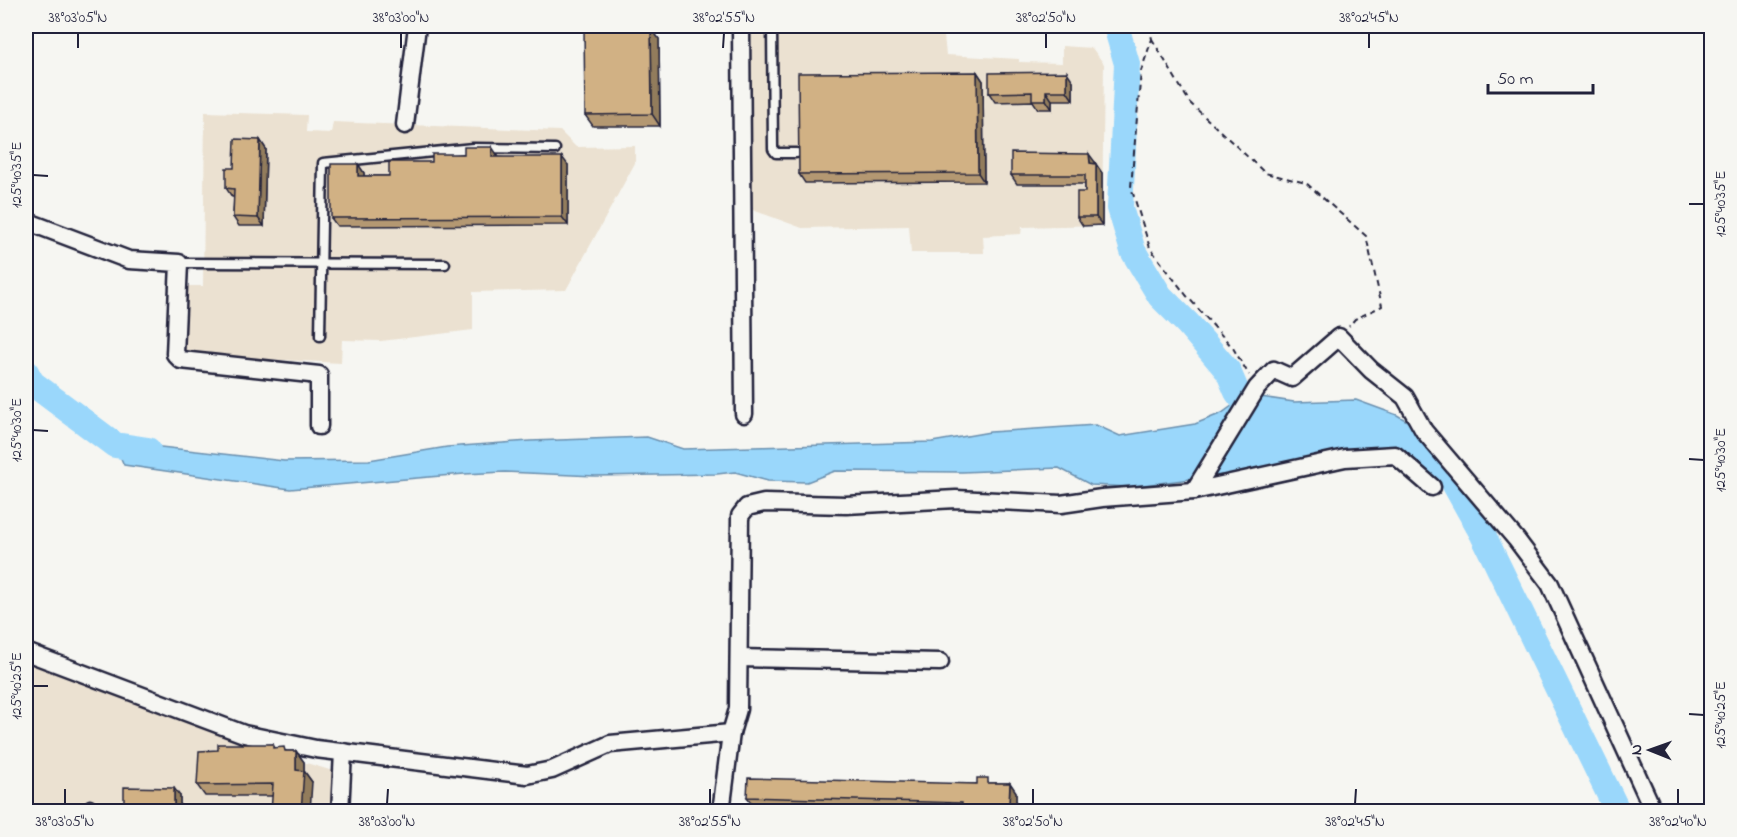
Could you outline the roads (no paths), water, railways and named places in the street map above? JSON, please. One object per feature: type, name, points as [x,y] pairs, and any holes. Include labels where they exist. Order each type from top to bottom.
[{"type":"street","points":[[405,125],[417,26]]},
{"type":"street","points":[[741,26],[744,414]]},
{"type":"street","points":[[26,221],[129,260],[178,263],[175,354],[181,360],[320,375],[320,426]]},
{"type":"street","points":[[1197,486],[1256,389],[1275,370],[1292,378],[1339,337],[1371,370],[1405,397],[1424,431],[1516,539],[1550,584],[1654,812]]},
{"type":"street","points":[[721,812],[731,733],[738,710],[740,516],[747,507],[764,503],[846,505],[956,499],[1061,504],[1197,486],[1345,458],[1395,455],[1432,487]]},
{"type":"street","points":[[26,652],[244,734],[316,749],[527,775],[552,770],[610,744],[731,733]]},
{"type":"street","points":[[739,658],[940,662]]},
{"type":"street","points":[[340,812],[343,752]]},
{"type":"lane","points":[[772,26],[773,148],[776,153],[796,153]]},
{"type":"lane","points":[[320,336],[323,163],[473,148],[555,149]]},
{"type":"lane","points":[[178,263],[445,264]]},
{"type":"water","points":[[1247,395],[1294,402],[1356,400],[1397,415],[1414,425],[1450,476],[1389,449],[1343,449],[1253,471],[1128,487],[1091,485],[1059,468],[962,472],[835,471],[807,482],[768,481],[735,472],[595,476],[505,472],[290,489],[124,465],[115,445],[134,444],[284,461],[369,460],[447,447],[530,441],[647,437],[683,449],[932,442],[990,432],[1096,425],[1120,436],[1195,424],[1222,413]]},
{"type":"waterway","points":[[1116,26],[1127,64],[1120,208],[1133,251],[1160,296],[1188,324],[1228,371],[1237,392],[1250,410],[1267,417]]},
{"type":"waterway","points":[[26,372],[32,383],[115,445],[148,450]]},
{"type":"waterway","points":[[1425,451],[1450,476],[1483,535],[1618,812]]}]
